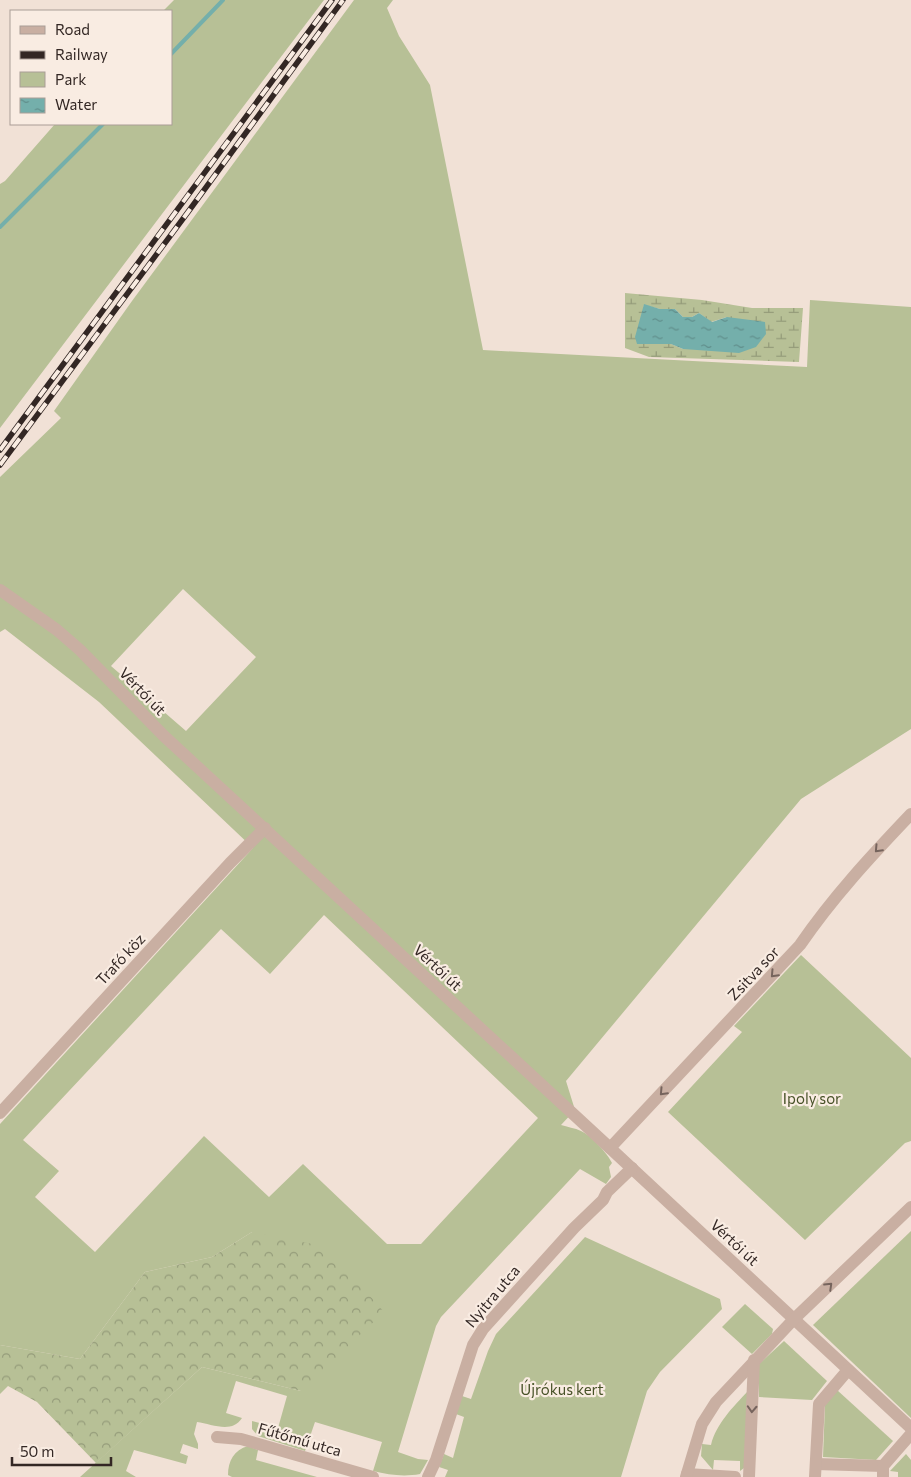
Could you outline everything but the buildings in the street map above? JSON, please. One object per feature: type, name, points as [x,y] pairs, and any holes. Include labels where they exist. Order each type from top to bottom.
[{"type":"street","name":"Vértói út","points":[[1,591],[57,630],[80,650],[164,736],[911,1428]]},
{"type":"street","name":"Zsitva sor","points":[[610,1148],[800,946],[823,912],[861,867],[911,814]]},
{"type":"street","name":"Trafó köz","points":[[0,1113],[265,828]]},
{"type":"street","name":"Nyitra utca","points":[[428,1477],[436,1460],[474,1345],[483,1329],[574,1228],[632,1168]]},
{"type":"street","points":[[735,1477],[686,1476],[702,1424],[716,1402],[794,1319],[911,1207]]},
{"type":"street","points":[[749,1477],[754,1360]]},
{"type":"street","points":[[815,1477],[819,1404],[848,1370]]},
{"type":"street","points":[[816,1464],[883,1471],[911,1434]]},
{"type":"street","name":"Fűtőmű utca","points":[[217,1437],[241,1439],[373,1477]]},
{"type":"green space","points":[[174,0],[324,0],[0,428],[0,184],[5,181],[54,125],[172,125],[172,10],[164,10]]},
{"type":"green space","points":[[354,0],[393,0],[387,8],[399,36],[430,85],[483,350],[807,367],[810,300],[911,307],[911,729],[801,799],[566,1081],[575,1110],[561,1125],[581,1131],[590,1136],[599,1145],[612,1163],[609,1167],[611,1177],[606,1184],[580,1169],[441,1317],[436,1326],[398,1452],[418,1459],[428,1460],[420,1474],[396,1475],[373,1471],[382,1442],[315,1422],[305,1451],[258,1436],[252,1429],[252,1421],[278,1428],[287,1396],[236,1381],[226,1413],[242,1418],[233,1426],[227,1427],[197,1422],[194,1434],[198,1449],[183,1444],[180,1453],[188,1456],[186,1464],[134,1450],[126,1471],[136,1477],[80,1477],[202,1367],[301,1391],[252,1232],[212,1257],[145,1272],[80,1359],[0,1345],[0,1124],[253,848],[99,702],[5,629],[0,632],[0,477],[61,418],[54,411],[132,301]],"holes":[[[183,589],[256,657],[186,731],[111,666]],[[324,915],[538,1118],[421,1244],[387,1244],[303,1164],[269,1197],[204,1136],[95,1252],[35,1197],[59,1171],[23,1140],[221,929],[270,974]]]},
{"type":"green space","points":[[625,293],[702,300],[752,308],[803,308],[799,362],[649,357],[625,348]],"holes":[[[644,305],[660,309],[675,309],[683,317],[692,317],[699,313],[711,322],[727,317],[683,349],[671,344],[637,344]]]},
{"type":"green space","name":"Ipoly sor","points":[[801,955],[911,1058],[911,1141],[905,1143],[805,1240],[668,1112],[742,1032],[734,1026]]},
{"type":"green space","points":[[911,1231],[911,1418],[813,1325]]},
{"type":"green space","points":[[252,1232],[328,1247],[384,1312],[301,1391],[202,1367],[96,1463],[37,1402],[8,1386],[0,1394],[0,1345],[80,1359],[145,1272],[212,1257]]},
{"type":"green space","name":"Újrókus kert","points":[[585,1237],[720,1299],[722,1309],[660,1372],[647,1391],[621,1477],[445,1477],[448,1470],[439,1467],[444,1454],[453,1458],[464,1417],[456,1414],[462,1396],[471,1399],[496,1334]]},
{"type":"green space","points":[[745,1304],[773,1329],[772,1334],[752,1354],[722,1327]]},
{"type":"green space","points":[[784,1341],[827,1381],[812,1400],[759,1397],[759,1364]]},
{"type":"green space","points":[[837,1390],[893,1441],[876,1460],[823,1457],[825,1404]]},
{"type":"green space","points":[[748,1391],[744,1468],[740,1471],[740,1461],[714,1460],[713,1470],[701,1456],[702,1444],[711,1445],[721,1423]]},
{"type":"green space","points":[[248,1446],[258,1450],[256,1460],[317,1477],[232,1477],[228,1475],[229,1465],[233,1457],[239,1450]]},
{"type":"green space","points":[[906,1454],[911,1460],[911,1477],[898,1477],[898,1472],[890,1471]]},
{"type":"water","points":[[644,304],[660,309],[675,309],[683,317],[692,317],[699,313],[712,322],[727,317],[765,322],[766,334],[756,347],[739,353],[683,349],[671,344],[637,344],[635,337]]},
{"type":"waterway","points":[[172,53],[223,0]]},
{"type":"waterway","points":[[0,227],[102,125]]},
{"type":"railway","points":[[0,450],[332,0]]},
{"type":"railway","points":[[0,465],[343,0]]}]
